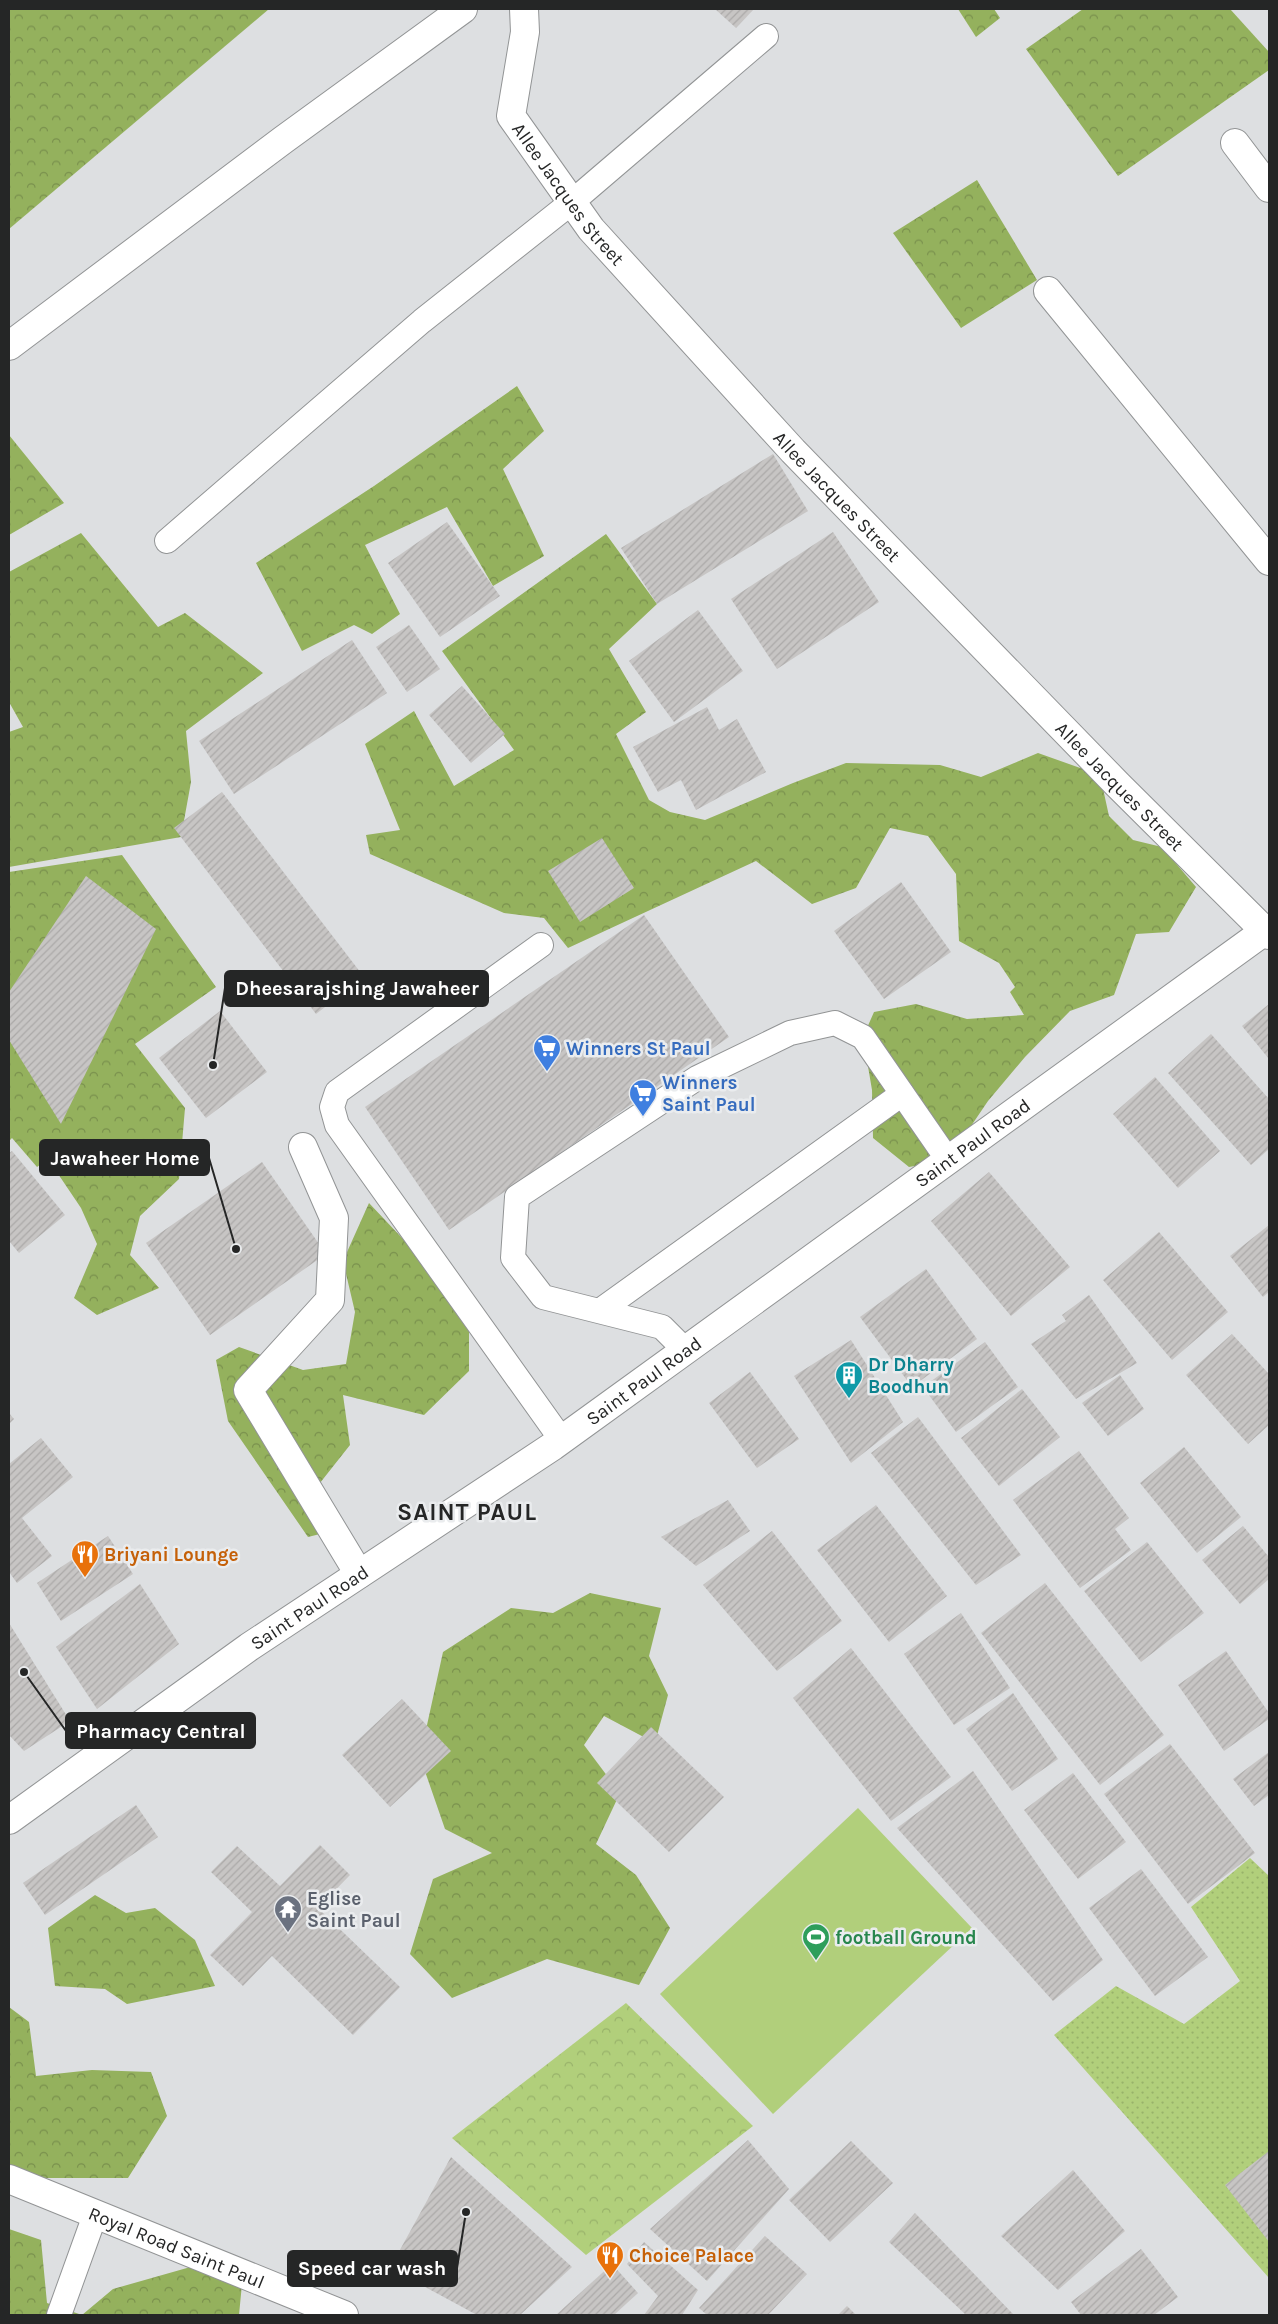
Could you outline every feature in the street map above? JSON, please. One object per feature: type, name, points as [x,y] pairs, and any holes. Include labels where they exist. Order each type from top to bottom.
[{"type":"street","points":[[9,346],[283,140],[463,9]]},
{"type":"street","name":"Allee Jacques Street","points":[[524,9],[525,32],[511,116],[591,229],[793,452],[1118,785],[1268,931]]},
{"type":"street","points":[[1235,143],[1269,188]]},
{"type":"street","points":[[1048,291],[1269,561]]},
{"type":"street","name":"Saint Paul Road","points":[[9,1820],[249,1647],[561,1439],[1268,931]]},
{"type":"street","points":[[303,1147],[334,1218],[330,1300],[248,1390],[359,1574]]},
{"type":"street","name":"Royal Road Saint Paul","points":[[9,2179],[344,2315]]},
{"type":"lane","points":[[167,540],[422,321],[572,202],[766,36]]},
{"type":"lane","points":[[541,945],[337,1092],[332,1107],[337,1124],[561,1439]]},
{"type":"lane","points":[[685,1350],[662,1327],[601,1310],[543,1297],[513,1258],[517,1197],[696,1078],[790,1033],[834,1023],[863,1037],[948,1160]]},
{"type":"lane","points":[[601,1310],[902,1094]]},
{"type":"lane","points":[[59,2315],[95,2215]]},
{"type":"green space","points":[[9,9],[269,9],[9,229]]},
{"type":"green space","points":[[958,9],[994,9],[1000,18],[976,37]]},
{"type":"green space","points":[[1083,9],[1230,9],[1269,52],[1269,70],[1118,176],[1026,49]]},
{"type":"green space","points":[[977,180],[1037,280],[961,328],[893,233]]},
{"type":"green space","points":[[517,386],[544,431],[503,469],[544,556],[493,586],[447,507],[365,545],[400,614],[372,634],[354,625],[302,651],[256,563],[374,486]]},
{"type":"green space","points":[[9,435],[64,503],[9,535]]},
{"type":"green space","points":[[81,533],[158,627],[185,613],[263,673],[186,731],[191,782],[181,837],[9,867],[9,732],[23,727],[9,702],[9,572]]},
{"type":"green space","points":[[606,534],[657,604],[609,649],[646,712],[616,734],[649,800],[670,812],[705,820],[846,763],[940,765],[981,777],[1038,753],[1100,775],[1109,816],[1133,840],[1162,847],[1196,887],[1169,932],[1136,934],[1114,995],[1070,1011],[1025,1057],[988,1101],[948,1160],[909,1167],[873,1138],[872,1090],[863,1037],[874,1012],[916,1004],[967,1019],[1024,1015],[1010,992],[1015,987],[999,963],[959,941],[956,874],[928,836],[890,828],[856,888],[812,904],[756,861],[568,948],[544,918],[504,913],[370,854],[366,835],[400,830],[365,744],[414,711],[454,786],[514,750],[442,651]]},
{"type":"green space","points":[[122,855],[216,987],[135,1044],[185,1108],[179,1179],[140,1216],[130,1255],[159,1288],[97,1315],[74,1298],[97,1244],[81,1208],[48,1159],[37,1167],[12,1138],[9,1141],[9,872]]},
{"type":"green space","points":[[369,1203],[469,1309],[469,1371],[424,1415],[343,1395],[350,1445],[316,1488],[324,1533],[308,1537],[228,1421],[216,1360],[239,1347],[303,1370],[346,1364],[355,1312],[343,1261]]},
{"type":"green space","points":[[590,1593],[661,1608],[649,1656],[668,1695],[655,1743],[604,1716],[584,1745],[620,1793],[596,1844],[636,1875],[670,1928],[639,1985],[547,1959],[452,1998],[410,1954],[433,1879],[492,1853],[445,1829],[420,1757],[443,1652],[511,1608],[553,1613]]},
{"type":"green space","name":"football Ground","points":[[858,1808],[972,1928],[773,2114],[660,1994]]},
{"type":"green space","points":[[1250,1858],[1269,1876],[1269,2278],[1054,2035],[1116,1986],[1184,2024],[1240,1981],[1191,1907]]},
{"type":"green space","points":[[95,1895],[126,1913],[155,1908],[195,1940],[215,1986],[127,2004],[105,1989],[55,1986],[48,1928]]},
{"type":"green space","points":[[626,2003],[753,2126],[586,2255],[452,2138]]},
{"type":"green space","points":[[9,2007],[29,2022],[36,2076],[92,2070],[151,2072],[167,2116],[128,2178],[9,2178]]},
{"type":"green space","points":[[9,2229],[41,2240],[47,2303],[82,2315],[9,2315]]},
{"type":"green space","points":[[194,2266],[242,2284],[239,2315],[82,2315],[113,2289]]},
{"type":"building","points":[[715,9],[754,9],[736,28]]},
{"type":"building","points":[[773,454],[808,511],[657,604],[621,548]]},
{"type":"building","points":[[447,522],[500,596],[440,637],[388,563]]},
{"type":"building","points":[[833,532],[879,602],[777,669],[731,599]]},
{"type":"building","points":[[698,610],[743,671],[674,722],[629,661]]},
{"type":"building","points":[[409,625],[440,669],[407,692],[376,647]]},
{"type":"building","points":[[352,640],[387,693],[234,794],[199,741]]},
{"type":"building","points":[[462,686],[505,734],[471,763],[429,715]]},
{"type":"building","points":[[707,707],[719,730],[737,719],[766,772],[696,810],[681,780],[658,792],[633,747]]},
{"type":"building","points":[[222,792],[364,977],[316,1014],[174,828]]},
{"type":"building","points":[[602,838],[634,888],[580,922],[548,871]]},
{"type":"building","points":[[86,876],[156,929],[61,1124],[9,1040],[9,992]]},
{"type":"building","points":[[901,882],[951,952],[884,999],[834,931]]},
{"type":"building","name":"Winners St Paul","points":[[644,915],[729,1037],[449,1230],[365,1107]]},
{"type":"building","points":[[1269,1004],[1269,1059],[1242,1026]]},
{"type":"building","points":[[220,1011],[267,1072],[206,1118],[159,1058]]},
{"type":"building","points":[[1211,1034],[1269,1099],[1269,1149],[1251,1165],[1168,1073]]},
{"type":"building","points":[[1155,1077],[1220,1151],[1178,1188],[1113,1114]]},
{"type":"building","points":[[12,1151],[65,1215],[19,1253],[9,1241],[9,1153]]},
{"type":"building","points":[[262,1162],[326,1254],[210,1335],[146,1243]]},
{"type":"building","points":[[989,1172],[1070,1267],[1011,1316],[931,1221]]},
{"type":"building","points":[[1269,1225],[1269,1292],[1263,1297],[1230,1256]]},
{"type":"building","points":[[1159,1232],[1228,1312],[1172,1360],[1103,1280]]},
{"type":"building","points":[[926,1269],[977,1339],[912,1387],[860,1317]]},
{"type":"building","points":[[1089,1295],[1137,1363],[1076,1399],[1031,1344],[1066,1321],[1062,1315]]},
{"type":"building","points":[[1232,1334],[1269,1374],[1269,1425],[1248,1444],[1186,1375]]},
{"type":"building","name":"Dr Dharry Boodhun","points":[[851,1340],[903,1422],[851,1463],[794,1376]]},
{"type":"building","points":[[985,1342],[1018,1387],[956,1432],[923,1387]]},
{"type":"building","points":[[750,1372],[799,1439],[757,1468],[709,1403]]},
{"type":"building","points":[[1120,1375],[1144,1409],[1108,1436],[1082,1403]]},
{"type":"building","points":[[1022,1389],[1060,1437],[999,1486],[961,1438]]},
{"type":"building","points":[[9,1413],[14,1419],[9,1424]]},
{"type":"building","points":[[918,1417],[1021,1555],[976,1585],[871,1453]]},
{"type":"building","points":[[41,1438],[73,1477],[22,1518],[52,1556],[17,1583],[9,1572],[9,1464]]},
{"type":"building","points":[[1184,1447],[1241,1517],[1197,1553],[1140,1483]]},
{"type":"building","points":[[1079,1451],[1129,1518],[1115,1529],[1131,1550],[1080,1588],[1013,1500]]},
{"type":"building","points":[[728,1500],[750,1531],[696,1566],[661,1537]]},
{"type":"building","points":[[876,1505],[947,1596],[889,1642],[817,1550]]},
{"type":"building","points":[[1243,1526],[1269,1557],[1269,1579],[1240,1604],[1202,1560]]},
{"type":"building","points":[[772,1531],[842,1621],[777,1671],[703,1585]]},
{"type":"building","name":"Briyani Lounge","points":[[108,1536],[133,1574],[61,1621],[37,1583]]},
{"type":"building","points":[[1147,1542],[1204,1613],[1141,1662],[1084,1591]]},
{"type":"building","points":[[1045,1583],[1164,1735],[1100,1785],[981,1633]]},
{"type":"building","points":[[140,1584],[179,1644],[97,1709],[56,1647]]},
{"type":"building","points":[[961,1613],[1010,1688],[954,1725],[904,1654]]},
{"type":"building","points":[[9,1623],[70,1721],[24,1751],[9,1735]]},
{"type":"building","points":[[851,1648],[951,1777],[891,1821],[793,1698]]},
{"type":"building","points":[[1226,1651],[1269,1713],[1269,1719],[1224,1751],[1178,1685]]},
{"type":"building","points":[[1013,1693],[1058,1759],[1012,1791],[966,1729]]},
{"type":"building","points":[[402,1699],[451,1751],[390,1807],[342,1755]]},
{"type":"building","points":[[651,1727],[724,1797],[669,1852],[597,1783]]},
{"type":"building","points":[[1170,1744],[1255,1853],[1188,1904],[1104,1794]]},
{"type":"building","points":[[1269,1752],[1269,1795],[1254,1806],[1233,1779]]},
{"type":"building","points":[[973,1771],[1103,1960],[1053,2001],[897,1828]]},
{"type":"building","points":[[1073,1773],[1126,1842],[1078,1879],[1024,1810]]},
{"type":"building","points":[[136,1805],[158,1837],[45,1915],[23,1883]]},
{"type":"building","name":"Eglise Saint Paul","points":[[320,1845],[350,1875],[318,1908],[400,1987],[353,2035],[272,1956],[243,1986],[210,1955],[252,1912],[211,1872],[237,1846],[280,1886]]},
{"type":"building","points":[[1141,1869],[1208,1957],[1155,1996],[1089,1908]]},
{"type":"building","points":[[748,2140],[789,2189],[707,2281],[650,2229]]},
{"type":"building","points":[[851,2141],[893,2183],[830,2242],[789,2200]]},
{"type":"building","points":[[1269,2151],[1269,2242],[1225,2185]]},
{"type":"building","points":[[451,2157],[572,2267],[520,2315],[477,2315],[390,2268]]},
{"type":"building","points":[[1073,2170],[1125,2231],[1058,2290],[1001,2236]]},
{"type":"building","points":[[915,2213],[1012,2315],[966,2315],[889,2242]]},
{"type":"building","points":[[765,2236],[807,2274],[768,2315],[707,2315],[699,2308]]},
{"type":"building","points":[[644,2242],[698,2290],[682,2315],[644,2315],[658,2296],[627,2264]]},
{"type":"building","points":[[1141,2249],[1178,2297],[1154,2315],[1081,2315],[1071,2302]]},
{"type":"building","name":"Choice Palace","points":[[612,2264],[638,2293],[614,2315],[556,2315]]},
{"type":"building","points":[[847,2306],[856,2315],[838,2315]]},
{"type":"place","name":"Dheesarajshing Jawaheer","points":[[213,1065]]},
{"type":"place","name":"Winners St Paul","points":[[547,1072]]},
{"type":"place","name":"Winners Saint Paul","points":[[643,1117]]},
{"type":"place","name":"Jawaheer Home","points":[[236,1249]]},
{"type":"place","name":"Dr Dharry Boodhun","points":[[849,1399]]},
{"type":"place","name":"Briyani Lounge","points":[[85,1578]]},
{"type":"place","name":"Pharmacy Central","points":[[24,1672]]},
{"type":"place","name":"Eglise Saint Paul","points":[[288,1933]]},
{"type":"place","name":"football Ground","points":[[816,1961]]},
{"type":"place","name":"Speed car wash","points":[[466,2212]]},
{"type":"place","name":"Choice Palace","points":[[610,2279]]},
{"type":"district","name":"SAINT PAUL","points":[[467,1512]]}]
